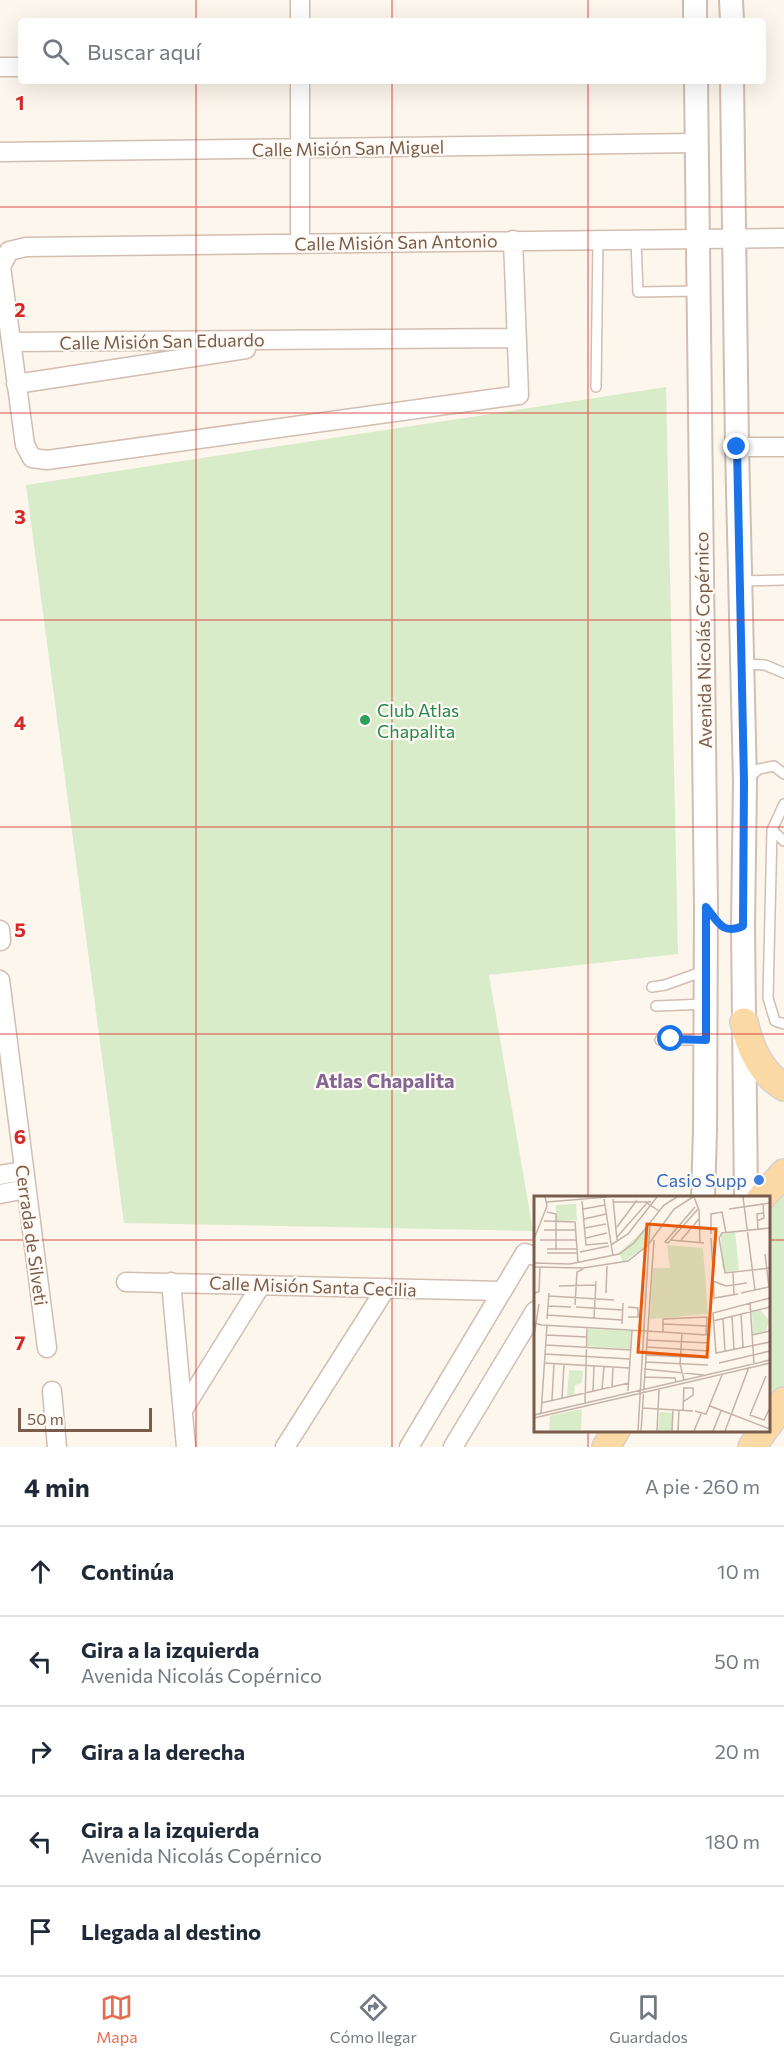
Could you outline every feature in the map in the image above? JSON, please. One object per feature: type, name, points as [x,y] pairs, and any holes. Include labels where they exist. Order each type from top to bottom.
[{"type":"main road","points":[[744,1022],[754,1054],[771,1077],[784,1087]]},
{"type":"main road","points":[[763,1196],[784,1173]]},
{"type":"main road","points":[[769,1424],[784,1401]]},
{"type":"main road","points":[[606,1447],[615,1432]]},
{"type":"main road","points":[[752,1447],[763,1432]]},
{"type":"street","points":[[300,0],[300,18]]},
{"type":"street","points":[[695,0],[695,18]]},
{"type":"street","points":[[731,0],[732,18]]},
{"type":"street","points":[[0,67],[18,67]]},
{"type":"street","points":[[300,84],[300,243]]},
{"type":"street","name":"Avenida Nicolás Copérnico","points":[[696,84],[706,907],[703,1196]]},
{"type":"street","name":"Avenida Nicolás Copérnico","points":[[732,84],[744,782],[746,1196]]},
{"type":"street","name":"Calle Misión San Miguel","points":[[0,152],[696,143]]},
{"type":"street","name":"Calle Misión San Antonio","points":[[10,342],[1,267],[9,251],[26,247],[784,238]]},
{"type":"street","points":[[10,342],[25,445],[32,458],[48,460],[519,394],[513,240]]},
{"type":"street","name":"Calle Misión San Eduardo","points":[[10,342],[517,338]]},
{"type":"street","name":"Calle Misión San Eduardo","points":[[16,384],[314,339]]},
{"type":"street","points":[[737,447],[784,447]]},
{"type":"street","points":[[706,907],[724,928],[734,930],[743,926]]},
{"type":"street","name":"Cerrada de Silveti","points":[[0,980],[47,1348]]},
{"type":"street","points":[[0,1175],[25,1180]]},
{"type":"street","points":[[0,1194],[25,1180]]},
{"type":"street","points":[[409,1447],[525,1253],[534,1256]]},
{"type":"street","name":"Calle Misión Santa Cecilia","points":[[126,1282],[501,1291]]},
{"type":"street","points":[[171,1282],[186,1447]]},
{"type":"street","points":[[183,1410],[261,1285]]},
{"type":"street","points":[[285,1447],[386,1288]]},
{"type":"street","points":[[453,1447],[534,1313]]},
{"type":"street","points":[[52,1391],[57,1447]]},
{"type":"lane","points":[[596,387],[598,240]]},
{"type":"lane","points":[[636,240],[638,292],[698,291]]},
{"type":"lane","points":[[740,581],[784,580]]},
{"type":"lane","points":[[742,664],[765,665],[784,673]]},
{"type":"lane","points":[[744,782],[759,769],[774,766],[784,774]]},
{"type":"lane","points":[[784,804],[772,830],[768,998],[775,1020],[784,1024]]},
{"type":"lane","points":[[772,830],[784,841]]},
{"type":"lane","points":[[652,987],[706,971]]},
{"type":"lane","points":[[656,1006],[706,1004]]},
{"type":"lane","points":[[660,1040],[706,1040]]},
{"type":"green space","name":"Club Atlas Chapalita","points":[[666,387],[678,954],[489,975],[533,1231],[124,1223],[26,485]]},
{"type":"green space","points":[[784,1179],[784,1398],[769,1420],[769,1197]]},
{"type":"place","name":"Club Atlas Chapalita","points":[[365,720]]},
{"type":"place","name":"Casio Supp","points":[[759,1180]]},
{"type":"district","name":"Atlas Chapalita","points":[[385,1080]]},
{"type":"route","points":[[671,1039],[706,1040],[706,907],[724,928],[734,930],[743,926],[744,782],[737,447]]}]
